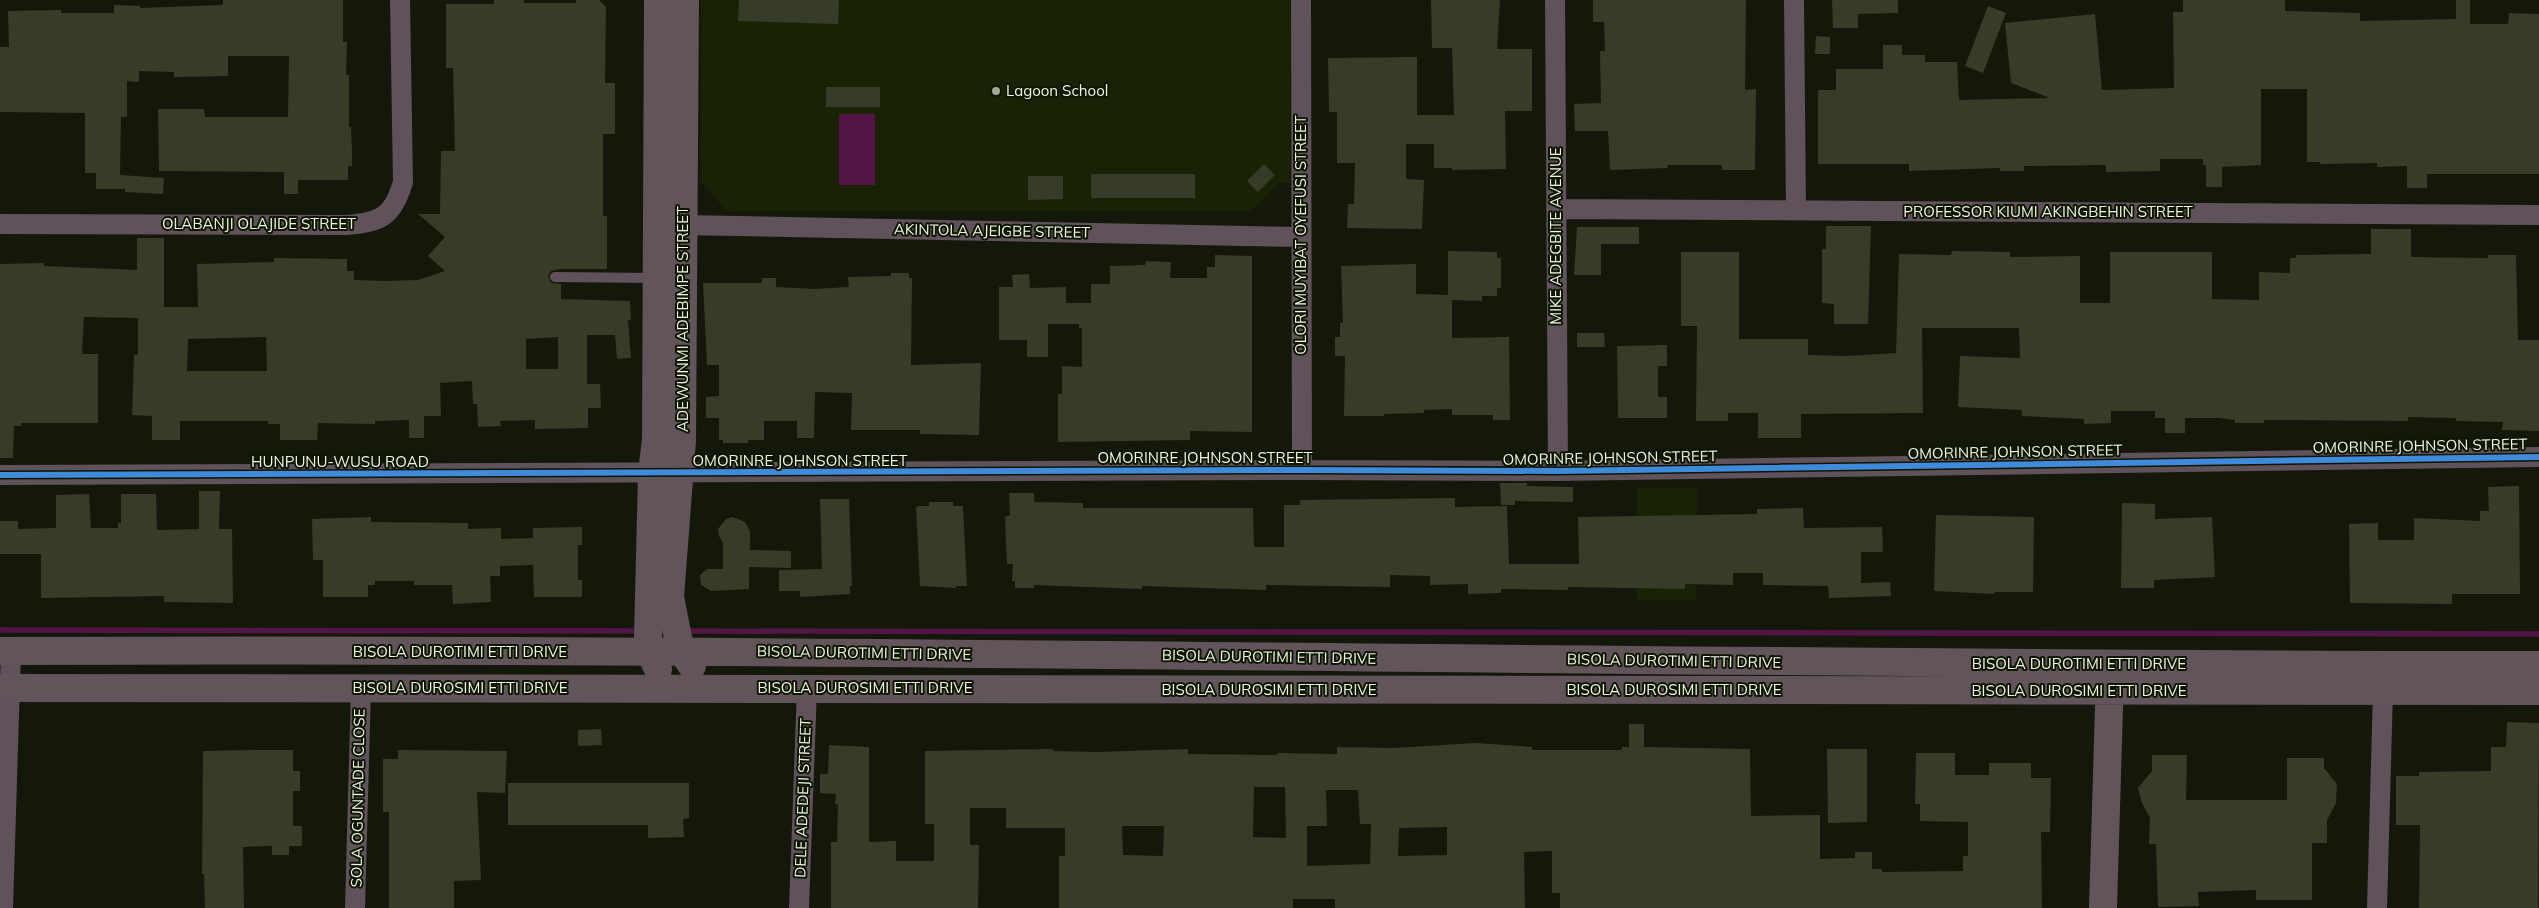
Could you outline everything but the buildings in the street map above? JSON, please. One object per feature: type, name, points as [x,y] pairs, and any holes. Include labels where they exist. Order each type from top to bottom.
[{"type":"main road","name":"ADEWUNMI ADEBIMPE STREET","points":[[658,0],[656,439],[652,474],[668,688]]},
{"type":"main road","name":"ADEWUNMI ADEBIMPE STREET","points":[[663,638],[670,597],[681,474],[685,0]]},
{"type":"main road","name":"ADEWUNMI ADEBIMPE STREET","points":[[663,638],[707,688]]},
{"type":"main road","name":"BISOLA DUROTIMI ETTI DRIVE","points":[[6,651],[663,638],[2110,678],[2539,665]]},
{"type":"main road","name":"BISOLA DUROSIMI ETTI DRIVE","points":[[6,688],[807,688],[2110,678],[2382,691],[2539,692]]},
{"type":"main road","points":[[2103,908],[2110,678]]},
{"type":"street","name":"OLABANJI OLAJIDE STREET","points":[[0,224],[348,225],[366,223],[385,216],[397,201],[403,182],[400,0]]},
{"type":"street","name":"OLORI MUYIBAT OYEFUSI STREET","points":[[1301,0],[1302,470]]},
{"type":"street","name":"MIKE ADEGBITE AVENUE","points":[[1555,0],[1558,472]]},
{"type":"street","points":[[1794,0],[1796,210]]},
{"type":"street","name":"PROFESSOR KIUMI AKINGBEHIN STREET","points":[[1556,209],[2539,215]]},
{"type":"street","name":"AKINTOLA AJEIGBE STREET","points":[[684,225],[1301,237]]},
{"type":"street","name":"OMORINRE JOHNSON STREET","points":[[681,474],[1302,470],[1558,472],[2539,457]]},
{"type":"street","name":"HUNPUNU-WUSU ROAD","points":[[0,475],[681,474]]},
{"type":"street","points":[[3,908],[6,651]]},
{"type":"street","name":"SOLA OGUNTADE CLOSE","points":[[356,908],[361,688]]},
{"type":"street","name":"DELE ADEDEJI STREET","points":[[799,908],[807,688]]},
{"type":"street","points":[[2377,908],[2382,691]]},
{"type":"lane","points":[[555,277],[656,278]]},
{"type":"shaded area","name":"Lagoon School","points":[[701,0],[1291,0],[1290,183],[1279,183],[1251,211],[726,211],[701,181]]},
{"type":"shaded area","points":[[839,114],[875,114],[875,185],[839,185]]},
{"type":"shaded area","points":[[1637,488],[1697,488],[1696,600],[1637,600]]},
{"type":"waterway","points":[[0,630],[640,631]]},
{"type":"waterway","points":[[685,631],[2539,634]]},
{"type":"cycle path","points":[[0,475],[1302,470],[1558,471],[2539,457]]},
{"type":"place","name":"Lagoon School","points":[[996,91]]}]
